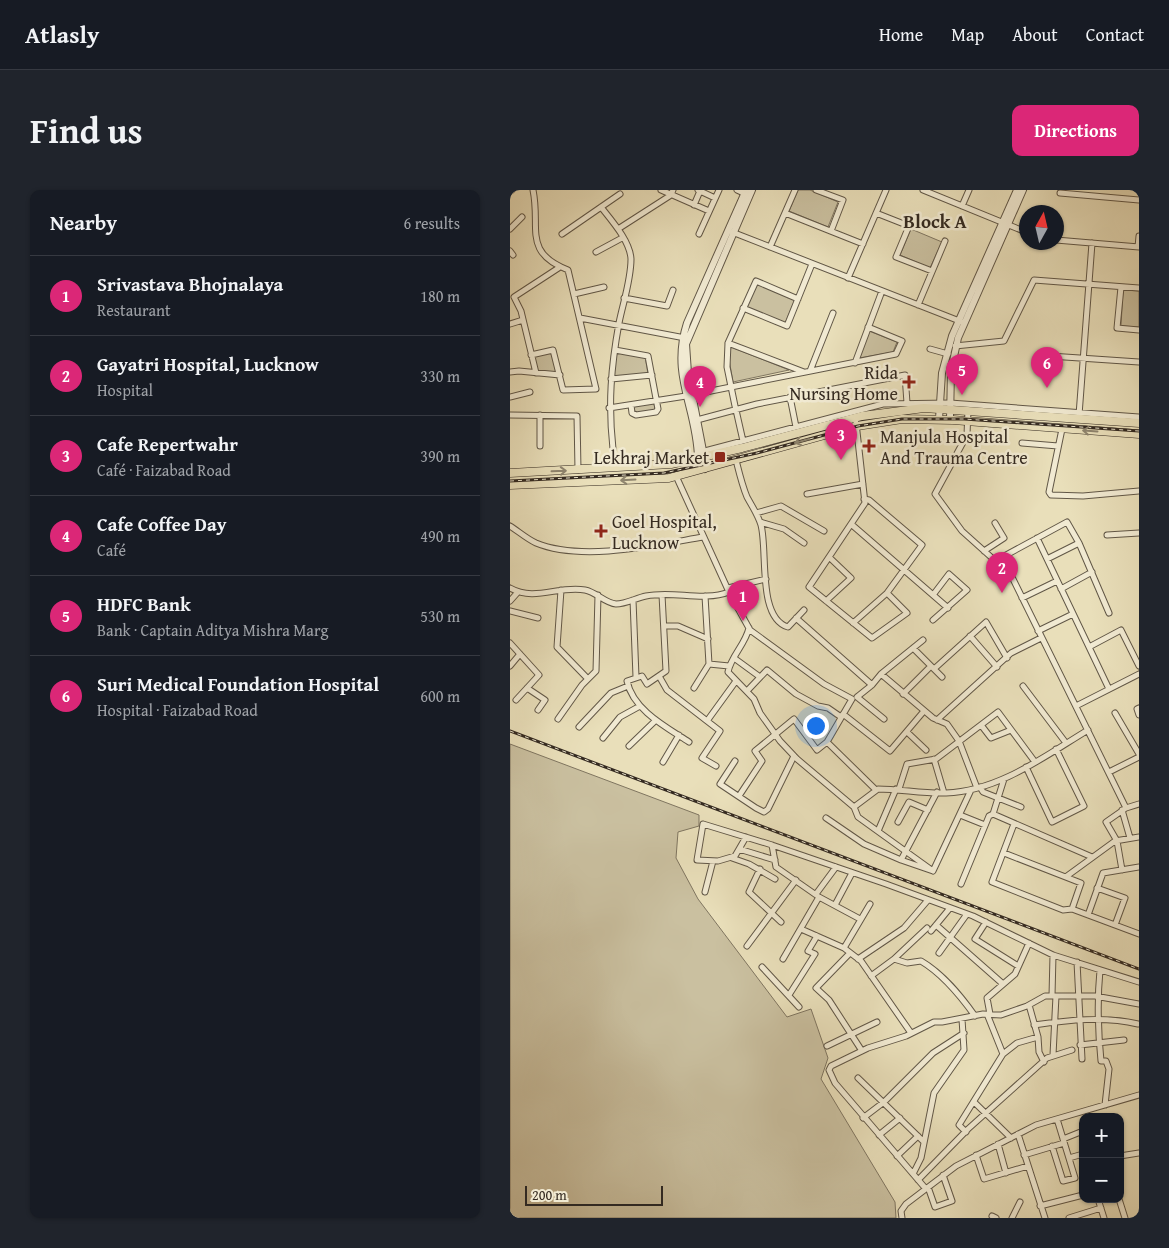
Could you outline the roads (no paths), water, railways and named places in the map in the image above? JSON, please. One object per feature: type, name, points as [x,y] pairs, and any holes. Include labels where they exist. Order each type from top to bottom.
[{"type":"main road","points":[[510,485],[676,476],[736,460],[899,410],[939,406],[950,406],[968,410],[1079,416],[1139,423]]},
{"type":"main road","points":[[510,473],[672,464],[701,455],[856,422],[902,418],[1139,434]]},
{"type":"street","points":[[531,355],[553,350],[564,390],[596,389],[568,270],[560,267],[538,248],[535,241],[536,206],[533,190]]},
{"type":"street","points":[[660,190],[672,192],[694,205],[709,211]]},
{"type":"street","points":[[694,205],[699,190],[715,198]]},
{"type":"street","points":[[699,234],[719,190]]},
{"type":"street","points":[[704,469],[680,356],[685,338],[748,192],[737,190]]},
{"type":"street","points":[[770,247],[795,190]]},
{"type":"street","points":[[816,190],[843,200],[831,231]]},
{"type":"street","points":[[848,278],[886,190]]},
{"type":"street","points":[[923,190],[933,192],[1019,229]]},
{"type":"street","points":[[962,206],[968,190]]},
{"type":"street","points":[[1005,224],[1017,190]]},
{"type":"street","points":[[939,419],[942,373],[948,354],[1005,224],[1023,190]]},
{"type":"street","points":[[1108,197],[1110,190]]},
{"type":"street","points":[[618,230],[672,192]]},
{"type":"street","points":[[1060,192],[1077,192],[1139,200]]},
{"type":"street","points":[[562,234],[620,194]]},
{"type":"street","points":[[601,207],[618,230],[630,259],[608,408],[613,448]]},
{"type":"street","points":[[785,213],[863,244]]},
{"type":"street","points":[[876,213],[909,226],[896,257],[932,271]]},
{"type":"street","points":[[510,229],[522,217]]},
{"type":"street","points":[[731,232],[962,322]]},
{"type":"street","points":[[1064,241],[1139,247],[1139,236]]},
{"type":"street","points":[[596,252],[622,238]]},
{"type":"street","points":[[918,305],[945,241]]},
{"type":"street","points":[[1079,416],[1092,243]]},
{"type":"street","points":[[744,308],[787,326],[812,264]]},
{"type":"street","points":[[536,374],[523,320],[514,298],[560,267]]},
{"type":"street","points":[[955,346],[1004,341],[1034,280],[1139,288]]},
{"type":"street","points":[[743,441],[731,387],[727,360],[728,343],[756,281],[798,299]]},
{"type":"street","points":[[1121,286],[1118,328],[1139,330]]},
{"type":"street","points":[[574,294],[604,287]]},
{"type":"street","points":[[624,298],[667,306],[672,290]]},
{"type":"street","points":[[855,362],[882,291]]},
{"type":"street","points":[[807,372],[833,313]]},
{"type":"street","points":[[580,318],[685,338]]},
{"type":"street","points":[[510,324],[523,320]]},
{"type":"street","points":[[950,420],[951,371],[955,346],[962,322]]},
{"type":"street","points":[[608,408],[689,395],[896,354],[902,341],[868,327]]},
{"type":"street","points":[[728,343],[807,372]]},
{"type":"street","points":[[930,349],[948,354]]},
{"type":"street","points":[[616,350],[648,356],[657,401],[656,412],[636,415],[632,413],[631,405]]},
{"type":"street","points":[[1050,356],[1139,362]]},
{"type":"street","points":[[510,372],[519,371],[560,375]]},
{"type":"street","points":[[611,379],[652,375]]},
{"type":"street","points":[[697,420],[735,408],[905,375],[907,403]]},
{"type":"street","points":[[510,397],[530,392]]},
{"type":"street","points":[[689,395],[697,420],[701,455]]},
{"type":"street","points":[[790,397],[796,427]]},
{"type":"street","points":[[701,455],[743,441],[884,404],[907,403],[939,406]]},
{"type":"street","points":[[950,406],[1079,416],[1139,418]]},
{"type":"street","points":[[968,410],[967,435],[935,494],[962,531],[1011,576],[1109,772],[1124,809],[1130,838]]},
{"type":"street","points":[[510,415],[577,416],[578,470]]},
{"type":"street","points":[[540,415],[540,446]]},
{"type":"street","points":[[856,422],[865,503],[809,586],[872,638],[907,613],[887,594]]},
{"type":"street","points":[[1062,429],[1049,492],[1051,495],[1083,496],[1139,491]]},
{"type":"street","points":[[1022,443],[1058,446]]},
{"type":"street","points":[[736,460],[747,496],[760,522],[766,580],[773,617],[780,624],[788,627],[804,610]]},
{"type":"street","points":[[676,476],[728,590],[749,628],[771,647],[824,684],[855,698],[884,719]]},
{"type":"street","points":[[807,494],[863,484]]},
{"type":"street","points":[[853,623],[887,594],[922,545],[869,500],[864,499]]},
{"type":"street","points":[[756,513],[781,506],[824,531]]},
{"type":"street","points":[[760,522],[784,528],[804,543]]},
{"type":"street","points":[[995,561],[1067,522],[1079,543],[1109,613]]},
{"type":"street","points":[[984,551],[1004,538],[995,523]]},
{"type":"street","points":[[851,524],[948,608]]},
{"type":"street","points":[[510,526],[536,543],[589,551],[628,549],[703,537]]},
{"type":"street","points":[[1107,535],[1138,535]]},
{"type":"street","points":[[1037,538],[1109,689]]},
{"type":"street","points":[[1047,559],[1079,543]]},
{"type":"street","points":[[826,601],[851,578],[829,557]]},
{"type":"street","points":[[1061,588],[1092,572]]},
{"type":"street","points":[[933,594],[949,574],[967,590],[933,620]]},
{"type":"street","points":[[510,588],[529,595],[561,590],[585,590],[616,604],[646,596],[706,596],[766,580]]},
{"type":"street","points":[[1022,598],[1057,581]]},
{"type":"street","points":[[561,590],[557,647],[588,678]]},
{"type":"street","points":[[510,600],[518,592]]},
{"type":"street","points":[[558,719],[588,678],[596,671],[598,595]]},
{"type":"street","points":[[662,595],[666,671],[647,684],[642,676],[626,681],[640,706],[656,720],[689,742]]},
{"type":"street","points":[[694,688],[709,664],[706,596]]},
{"type":"street","points":[[633,600],[636,677]]},
{"type":"street","points":[[510,611],[538,618]]},
{"type":"street","points":[[1038,631],[1073,614]]},
{"type":"street","points":[[796,618],[872,685]]},
{"type":"street","points":[[903,694],[986,622],[1007,658]]},
{"type":"street","points":[[664,626],[678,626],[708,639]]},
{"type":"street","points":[[749,628],[746,641],[729,666],[728,672],[754,699],[760,713],[794,756],[854,807],[858,817],[933,871]]},
{"type":"street","points":[[1089,646],[1121,630],[1139,666]]},
{"type":"street","points":[[970,636],[997,667]]},
{"type":"street","points":[[937,720],[1007,658],[1041,638]]},
{"type":"street","points":[[739,796],[762,761],[755,751],[794,719],[817,750],[827,742],[842,715],[855,698],[923,640]]},
{"type":"street","points":[[510,643],[539,675],[516,700]]},
{"type":"street","points":[[913,648],[942,677]]},
{"type":"street","points":[[510,666],[520,654]]},
{"type":"street","points":[[734,658],[760,677]]},
{"type":"street","points":[[709,664],[729,666]]},
{"type":"street","points":[[747,691],[767,670],[796,694],[818,706],[828,708],[842,715],[890,752],[924,711]]},
{"type":"street","points":[[881,674],[924,711],[947,724],[960,741],[976,788],[998,799],[1021,807]]},
{"type":"street","points":[[1076,706],[1139,674]]},
{"type":"street","points":[[659,676],[667,690],[720,731],[702,758],[716,766]]},
{"type":"street","points":[[707,721],[736,681]]},
{"type":"street","points":[[579,727],[611,693],[628,686]]},
{"type":"street","points":[[1023,686],[1066,743]]},
{"type":"street","points":[[526,688],[545,700],[538,710]]},
{"type":"street","points":[[602,738],[620,717],[640,706]]},
{"type":"street","points":[[1139,708],[1137,709],[1139,715]]},
{"type":"street","points":[[878,831],[907,764],[934,759],[998,712],[1035,762]]},
{"type":"street","points":[[1109,772],[1139,756],[1115,713]]},
{"type":"street","points":[[628,746],[656,720]]},
{"type":"street","points":[[981,725],[991,738],[1011,730]]},
{"type":"street","points":[[854,807],[876,790],[897,789],[940,793],[976,788],[1004,778],[1026,767],[1088,730]]},
{"type":"street","points":[[907,732],[926,750]]},
{"type":"street","points":[[663,762],[679,736]]},
{"type":"street","points":[[827,742],[876,790]]},
{"type":"street","points":[[1026,767],[1052,822],[1084,806],[1056,750]]},
{"type":"street","points":[[735,762],[720,784],[764,812],[768,810],[794,756]]},
{"type":"street","points":[[901,860],[928,810],[940,793],[934,759]]},
{"type":"street","points":[[961,884],[989,816],[993,814],[1004,778]]},
{"type":"street","points":[[933,871],[960,815],[976,788]]},
{"type":"street","points":[[898,822],[909,802],[928,810]]},
{"type":"street","points":[[1122,870],[1117,841],[1106,822],[1124,809],[1139,804]]},
{"type":"street","points":[[993,814],[1092,857]]},
{"type":"street","points":[[960,815],[985,825]]},
{"type":"street","points":[[826,818],[864,844],[933,871]]},
{"type":"street","points":[[775,879],[760,870],[732,858],[714,861],[698,860],[703,824],[772,844],[852,872],[986,922],[1052,955],[1139,982]]},
{"type":"street","points":[[1014,824],[992,882],[1063,910],[1072,909],[1139,934]]},
{"type":"street","points":[[732,858],[746,837]]},
{"type":"street","points":[[1067,876],[1117,841],[1139,837]]},
{"type":"street","points":[[772,844],[776,867],[818,895],[860,919]]},
{"type":"street","points":[[739,849],[775,860]]},
{"type":"street","points":[[1004,853],[1081,882],[1072,909]]},
{"type":"street","points":[[705,892],[714,861]]},
{"type":"street","points":[[1088,915],[1103,873],[1139,866]]},
{"type":"street","points":[[783,959],[818,895],[836,867]]},
{"type":"street","points":[[760,870],[749,892],[770,915],[781,922]]},
{"type":"street","points":[[835,905],[852,872]]},
{"type":"street","points":[[747,946],[796,880]]},
{"type":"street","points":[[1097,888],[1125,898],[1116,925]]},
{"type":"street","points":[[858,959],[904,928],[928,900]]},
{"type":"street","points":[[844,948],[870,904]]},
{"type":"street","points":[[870,976],[936,925],[950,908]]},
{"type":"street","points":[[939,953],[966,914]]},
{"type":"street","points":[[986,922],[975,939],[1018,966]]},
{"type":"street","points":[[936,925],[1003,984]]},
{"type":"street","points":[[801,929],[844,948],[858,959],[911,1033]]},
{"type":"street","points":[[789,995],[815,954],[808,952],[817,936]]},
{"type":"street","points":[[1003,1054],[989,1014],[987,998],[1015,974],[1029,943]]},
{"type":"street","points":[[850,953],[816,988],[829,1000],[862,1051]]},
{"type":"street","points":[[1052,955],[1056,1022],[1053,1055]]},
{"type":"street","points":[[894,958],[907,963],[921,960],[932,967],[952,987],[975,1016]]},
{"type":"street","points":[[1077,962],[1078,1020],[1082,1059]]},
{"type":"street","points":[[762,967],[799,1007]]},
{"type":"street","points":[[1100,970],[1098,997],[1099,1042],[1101,1061],[1106,1061],[1109,1070],[1105,1105]]},
{"type":"street","points":[[943,1176],[952,1201],[935,1207],[927,1188],[879,1136],[835,1083],[829,1070],[831,1066],[862,1051],[911,1033],[934,1022],[989,1014],[1001,1015],[1029,1005],[1045,996],[1098,997],[1139,1004]]},
{"type":"street","points":[[1029,1005],[1038,1037],[1039,1052],[1044,1062]]},
{"type":"street","points":[[913,1174],[921,1158],[934,1093],[964,1050],[962,1019]]},
{"type":"street","points":[[1034,1025],[1098,1019],[1118,1019],[1138,1024]]},
{"type":"street","points":[[827,1046],[877,1022]]},
{"type":"street","points":[[864,1118],[884,1102],[933,1053],[964,1033]]},
{"type":"street","points":[[966,1132],[959,1126],[1003,1054],[1017,1043],[1038,1037]]},
{"type":"street","points":[[1080,1045],[1124,1040]]},
{"type":"street","points":[[918,1180],[966,1132],[1044,1062],[1053,1055],[1072,1050]]},
{"type":"street","points":[[858,1078],[924,1142]]},
{"type":"street","points":[[902,1218],[901,1211],[906,1204],[943,1176],[976,1155],[1036,1125],[1139,1095]]},
{"type":"street","points":[[974,1102],[1011,1138]]},
{"type":"street","points":[[879,1136],[900,1118]]},
{"type":"street","points":[[1052,1146],[1063,1182],[1075,1178],[1057,1119]]},
{"type":"street","points":[[1024,1155],[1052,1146],[1079,1133]]},
{"type":"street","points":[[1018,1134],[1045,1218]]},
{"type":"street","points":[[897,1156],[918,1136]]},
{"type":"street","points":[[998,1144],[1006,1173]]},
{"type":"street","points":[[1124,1157],[1139,1153]]},
{"type":"street","points":[[976,1155],[984,1179],[1028,1166]]},
{"type":"street","points":[[1069,1158],[1079,1155]]},
{"type":"street","points":[[1040,1206],[1079,1196]]},
{"type":"street","points":[[1012,1218],[1020,1202]]},
{"type":"street","points":[[1099,1203],[1104,1218]]},
{"type":"street","points":[[1120,1203],[1125,1218]]},
{"type":"street","points":[[1071,1218],[1101,1208]]},
{"type":"railway","points":[[510,481],[664,473],[757,453],[858,426],[902,419],[964,419],[1139,431]]},
{"type":"railway","points":[[510,731],[1139,969]]},
{"type":"place","name":"Rida Nursing Home","points":[[909,382]]},
{"type":"place","name":"Suri Medical Foundation Hospital","points":[[1047,388]]},
{"type":"place","name":"HDFC Bank","points":[[962,395]]},
{"type":"place","name":"Cafe Coffee Day","points":[[700,407]]},
{"type":"place","name":"Manjula Hospital And Trauma Centre","points":[[869,446]]},
{"type":"place","name":"Lekhraj Market","points":[[720,457]]},
{"type":"place","name":"Cafe Repertwahr","points":[[841,460]]},
{"type":"place","name":"Goel Hospital, Lucknow","points":[[601,531]]},
{"type":"place","name":"Gayatri Hospital, Lucknow","points":[[1002,593]]},
{"type":"place","name":"Srivastava Bhojnalaya","points":[[743,621]]},
{"type":"district","name":"Block A","points":[[935,221]]}]
